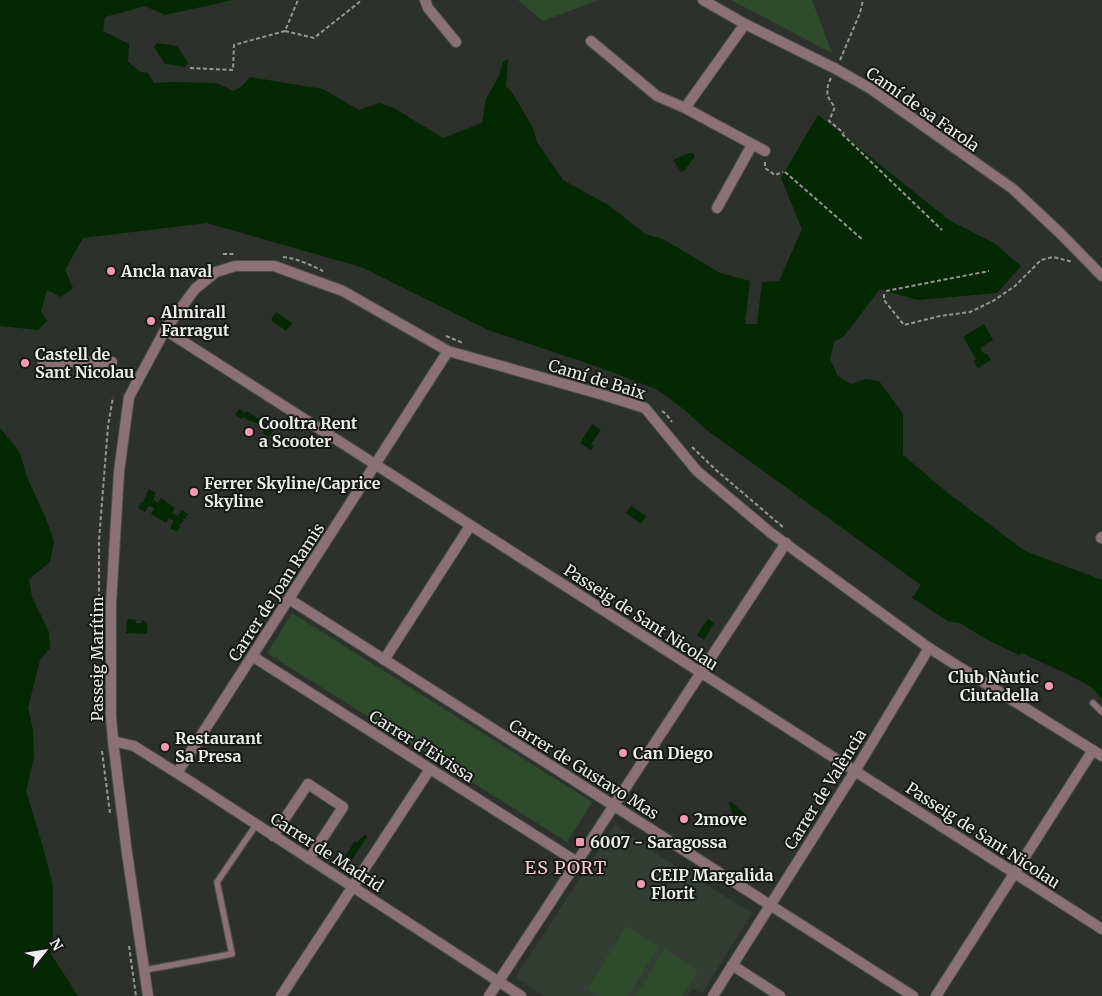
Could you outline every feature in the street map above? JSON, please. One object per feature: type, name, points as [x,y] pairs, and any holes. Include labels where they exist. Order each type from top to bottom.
[{"type":"street","points":[[425,0],[428,8],[456,42]]},
{"type":"street","name":"Camí de sa Farola","points":[[703,0],[745,24],[836,69],[871,89],[1013,189],[1102,276]]},
{"type":"street","points":[[685,108],[745,24]]},
{"type":"street","points":[[592,41],[658,96],[685,108],[765,151]]},
{"type":"street","points":[[717,208],[752,145]]},
{"type":"street","name":"Camí de Baix","points":[[165,330],[195,289],[216,272],[235,266],[274,266],[342,291],[448,351],[645,408],[697,471],[771,532],[929,648],[1098,753]]},
{"type":"street","name":"Passeig de Sant Nicolau","points":[[165,330],[1102,929]]},
{"type":"street","name":"Passeig Marítim","points":[[148,996],[113,741],[111,716],[111,604],[119,472],[129,397],[165,330]]},
{"type":"street","name":"Carrer de Joan Ramis","points":[[177,774],[448,351]]},
{"type":"street","points":[[43,362],[112,362]]},
{"type":"street","points":[[384,660],[470,526]]},
{"type":"street","points":[[489,996],[786,543]]},
{"type":"street","name":"Carrer de Gustavo Mas","points":[[288,600],[913,996]]},
{"type":"street","name":"Carrer de València","points":[[713,996],[855,771],[929,648]]},
{"type":"street","name":"Carrer d'Eivissa","points":[[252,656],[577,862]]},
{"type":"street","name":"Carrer de Madrid","points":[[113,741],[134,746],[521,996]]},
{"type":"street","points":[[936,996],[1014,873],[1098,753]]},
{"type":"street","points":[[281,996],[430,769]]},
{"type":"street","points":[[273,836],[308,784],[343,807],[309,859]]},
{"type":"street","points":[[732,965],[780,996]]},
{"type":"lane","points":[[1093,703],[1102,712]]},
{"type":"lane","points":[[144,970],[232,954],[217,882],[256,825]]},
{"type":"path","points":[[285,31],[298,0]]},
{"type":"path","points":[[190,68],[233,70],[234,44],[285,31],[314,38],[362,0]]},
{"type":"path","points":[[864,0],[827,88],[829,100],[835,108],[829,120],[942,230]]},
{"type":"path","points":[[765,151],[765,168],[774,176],[784,172],[863,240]]},
{"type":"path","points":[[223,254],[242,255]]},
{"type":"path","points":[[278,257],[287,257],[324,272]]},
{"type":"path","points":[[989,271],[885,292],[884,300],[904,325],[940,316],[970,312],[993,301],[1015,286],[1041,260],[1053,257],[1092,266]]},
{"type":"path","points":[[444,336],[468,345]]},
{"type":"path","points":[[660,409],[675,427]]},
{"type":"path","points":[[692,446],[716,470],[787,530]]},
{"type":"shaded area","points":[[0,0],[233,0],[165,15],[145,6],[105,17],[103,31],[129,44],[128,62],[141,72],[148,73],[154,83],[217,83],[233,91],[240,88],[250,77],[323,89],[359,110],[379,103],[394,108],[443,138],[482,123],[486,99],[499,76],[503,62],[508,59],[506,86],[513,94],[533,128],[537,142],[563,180],[610,206],[645,234],[663,239],[720,273],[750,281],[745,324],[757,324],[762,282],[779,281],[802,229],[781,178],[818,115],[949,220],[994,243],[1021,266],[997,293],[917,300],[880,289],[844,336],[834,342],[830,359],[838,376],[851,384],[866,379],[879,381],[903,414],[903,455],[948,493],[1025,551],[1102,580],[1102,699],[1091,687],[1069,675],[1022,653],[1019,655],[984,638],[960,623],[948,621],[912,598],[921,585],[708,431],[658,390],[604,369],[488,330],[361,267],[207,223],[83,238],[65,270],[73,288],[61,297],[47,290],[41,312],[47,321],[38,330],[0,326]]},
{"type":"shaded area","points":[[518,0],[598,0],[543,21]]},
{"type":"shaded area","points":[[731,0],[812,0],[832,53]]},
{"type":"shaded area","points":[[157,43],[177,46],[188,63],[185,67],[165,64],[154,47]]},
{"type":"shaded area","points":[[693,153],[695,156],[684,171],[681,172],[673,160]]},
{"type":"shaded area","points":[[276,312],[292,323],[286,331],[271,320]]},
{"type":"shaded area","points":[[984,324],[993,340],[980,348],[991,360],[978,368],[973,361],[976,359],[963,337]]},
{"type":"shaded area","points":[[239,409],[245,413],[247,411],[268,425],[267,427],[273,431],[269,437],[263,433],[264,430],[258,427],[259,425],[244,417],[242,419],[235,415]]},
{"type":"shaded area","points":[[592,424],[601,430],[591,444],[594,446],[591,450],[580,443]]},
{"type":"shaded area","points":[[0,428],[20,453],[27,477],[47,521],[54,542],[50,562],[29,579],[32,597],[49,632],[50,648],[40,660],[28,708],[33,730],[34,757],[26,791],[53,886],[51,954],[78,996],[0,996]]},
{"type":"shaded area","points":[[149,489],[156,493],[153,500],[158,503],[161,498],[175,508],[172,513],[178,516],[182,510],[188,514],[185,519],[181,518],[184,520],[180,525],[178,524],[180,527],[177,532],[170,528],[174,521],[169,518],[166,523],[151,514],[154,508],[149,506],[145,512],[138,508],[141,502],[145,503],[143,501],[146,496],[149,497],[146,495]]},
{"type":"shaded area","points":[[631,506],[646,516],[641,524],[626,513]]},
{"type":"shaded area","points":[[292,613],[592,802],[567,842],[267,653]]},
{"type":"shaded area","points":[[708,619],[714,623],[704,640],[697,635]]},
{"type":"shaded area","points":[[127,620],[136,620],[136,623],[141,623],[143,620],[147,624],[147,634],[126,633]]},
{"type":"shaded area","points":[[730,801],[744,813],[741,820],[736,821],[733,816]]},
{"type":"shaded area","name":"CEIP Margalida Florit","points":[[615,825],[660,856],[752,913],[702,994],[693,988],[688,996],[544,996],[518,979],[517,975]]},
{"type":"shaded area","points":[[364,835],[367,837],[351,861],[345,856],[355,841],[357,843]]},
{"type":"shaded area","points":[[627,926],[659,946],[628,996],[599,996],[587,989]]},
{"type":"shaded area","points":[[665,949],[698,971],[682,996],[635,996]]},
{"type":"place","name":"Ancla naval","points":[[111,271]]},
{"type":"place","name":"Almirall Farragut","points":[[151,321]]},
{"type":"place","name":"Castell de Sant Nicolau","points":[[25,363]]},
{"type":"place","name":"Cooltra Rent a Scooter","points":[[249,432]]},
{"type":"place","name":"Ferrer Skyline/Caprice Skyline","points":[[194,492]]},
{"type":"place","name":"Club Nàutic Ciutadella","points":[[1049,686]]},
{"type":"place","name":"Restaurant Sa Presa","points":[[165,747]]},
{"type":"place","name":"Can Diego","points":[[623,753]]},
{"type":"place","name":"2move","points":[[684,819]]},
{"type":"place","name":"6007 - Saragossa","points":[[580,842]]},
{"type":"place","name":"CEIP Margalida Florit","points":[[641,884]]},
{"type":"district","name":"ES PORT","points":[[566,867]]}]
